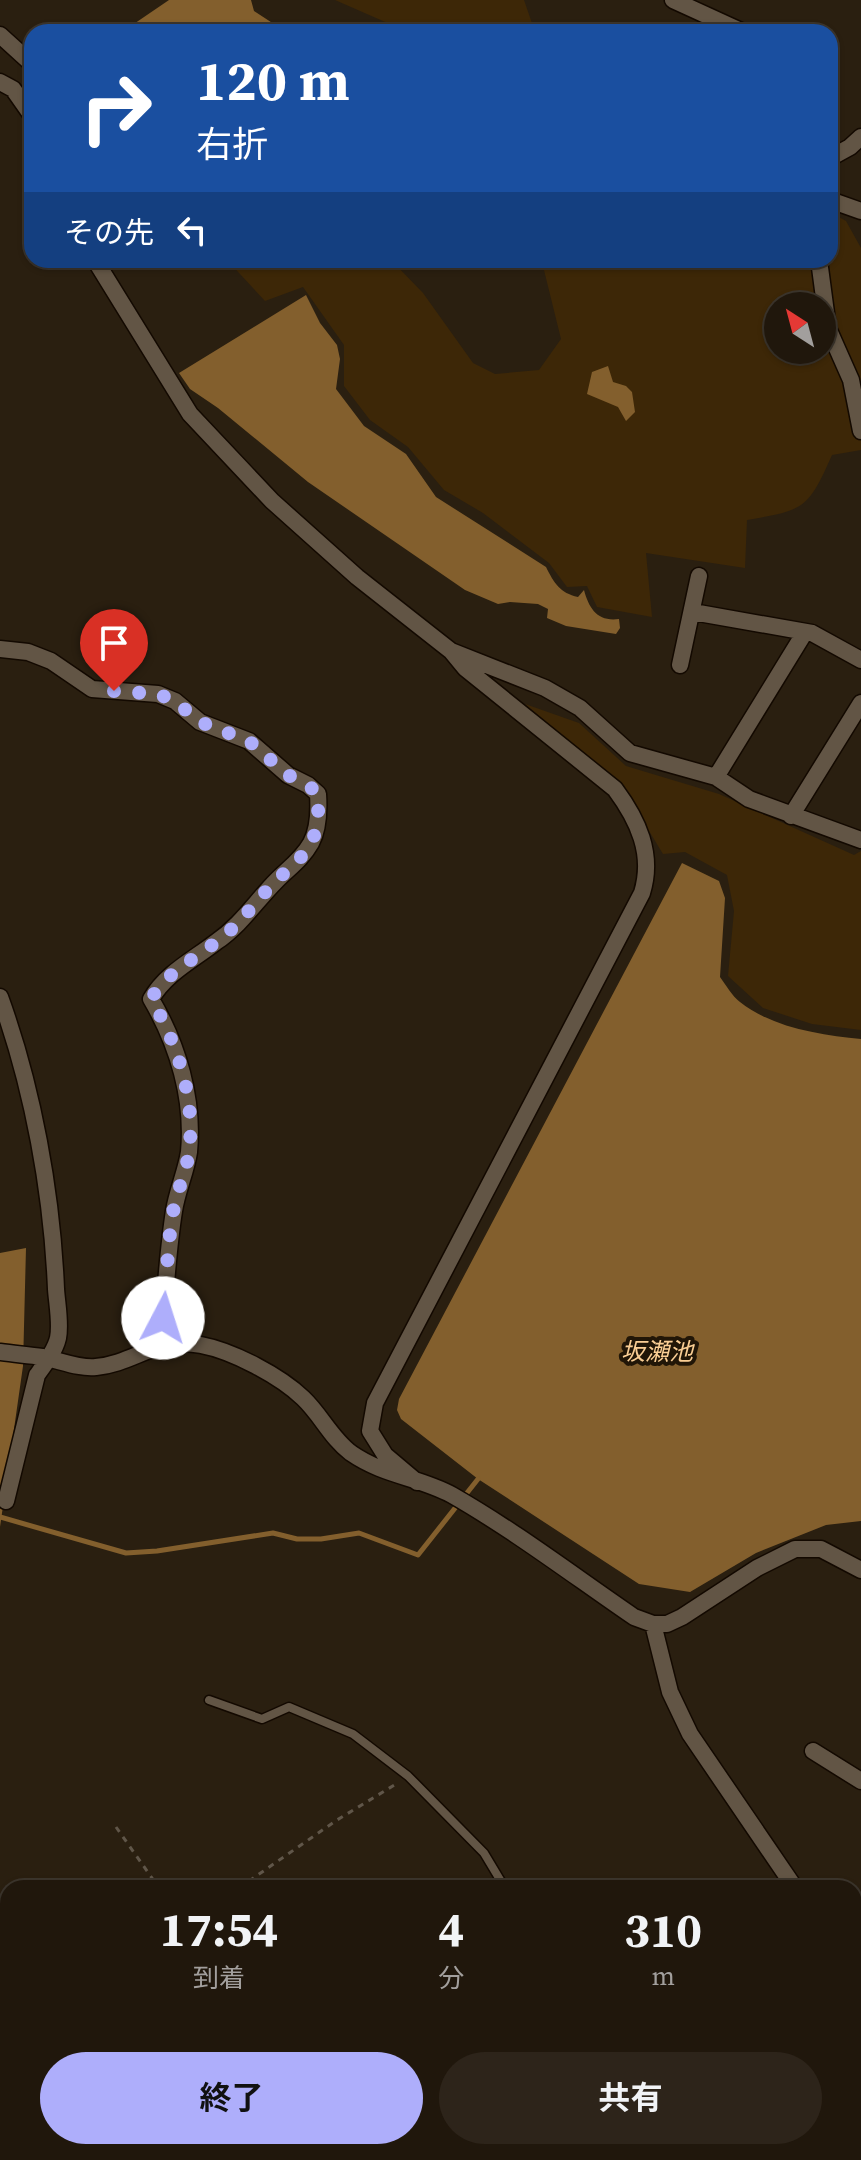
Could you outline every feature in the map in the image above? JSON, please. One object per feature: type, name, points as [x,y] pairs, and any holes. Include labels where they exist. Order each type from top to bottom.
[{"type":"street","points":[[673,0],[726,24]]},
{"type":"street","points":[[0,35],[24,57]]},
{"type":"street","points":[[0,82],[13,89],[24,105]]},
{"type":"street","points":[[838,154],[861,137]]},
{"type":"street","points":[[838,203],[861,211]]},
{"type":"street","points":[[100,268],[190,414],[272,501],[357,577],[451,651],[465,668],[615,789],[634,813],[644,843],[646,867],[642,893],[375,1403],[370,1431],[385,1455],[417,1482]]},
{"type":"street","points":[[820,268],[828,328],[851,380],[861,431]]},
{"type":"street","points":[[680,665],[699,576]]},
{"type":"street","points":[[693,612],[805,632],[861,660]]},
{"type":"street","points":[[716,777],[805,632]]},
{"type":"street","points":[[0,649],[28,652],[51,661],[92,689],[158,694],[175,701],[200,722],[249,741],[288,775],[318,794],[319,808],[312,841],[295,865],[276,880],[237,925],[169,976],[151,999],[167,1026],[183,1074],[190,1112],[189,1153],[174,1209],[161,1345]]},
{"type":"street","points":[[451,651],[545,688],[580,708],[630,753],[716,777],[749,799],[861,840]]},
{"type":"street","points":[[791,816],[861,703]]},
{"type":"street","points":[[0,997],[19,1049],[47,1190],[55,1263],[58,1337],[37,1375],[6,1501]]},
{"type":"street","points":[[0,1352],[92,1368],[116,1364],[172,1343],[201,1345],[229,1353],[278,1378],[304,1399],[324,1426],[349,1451],[378,1470],[447,1493],[464,1502],[634,1617],[653,1624],[667,1624],[682,1617],[757,1568],[795,1549],[821,1549],[861,1570]]},
{"type":"street","points":[[653,1624],[670,1692],[690,1734],[790,1880]]},
{"type":"street","points":[[813,1751],[861,1781]]},
{"type":"lane","points":[[209,1700],[262,1719],[289,1707],[353,1734],[408,1776],[484,1853],[500,1880]]},
{"type":"path","points":[[251,1880],[337,1820],[408,1776]]},
{"type":"path","points":[[116,1827],[153,1880]]},
{"type":"shaded area","points":[[335,0],[524,0],[532,24],[390,24]]},
{"type":"shaded area","points":[[838,216],[846,221],[861,248],[861,450],[832,455],[817,487],[802,504],[781,513],[747,520],[745,568],[646,553],[652,617],[597,607],[587,586],[567,587],[549,563],[483,513],[444,490],[408,447],[370,420],[344,386],[344,345],[303,287],[265,301],[234,268],[399,268],[423,293],[473,363],[495,374],[539,370],[561,339],[543,268],[838,268]]},
{"type":"shaded area","points":[[525,704],[579,723],[626,766],[719,794],[854,855],[861,851],[861,1030],[812,1024],[763,1008],[728,976],[734,911],[727,875],[685,852],[663,854],[623,788]]},
{"type":"water","points":[[169,0],[251,0],[254,11],[274,24],[134,24]]},
{"type":"water","points":[[306,295],[320,323],[337,345],[340,359],[336,389],[364,426],[406,454],[436,497],[546,567],[562,590],[578,597],[584,590],[596,613],[605,618],[619,619],[620,628],[616,634],[566,626],[547,618],[548,609],[538,604],[498,604],[465,590],[308,482],[218,408],[190,389],[179,373]]},
{"type":"water","points":[[608,366],[613,382],[626,386],[632,392],[635,412],[626,421],[618,407],[587,394],[592,372]]},
{"type":"water","name":"坂瀬池","points":[[682,863],[719,881],[725,898],[720,977],[737,1000],[782,1024],[861,1039],[861,1521],[826,1525],[756,1553],[690,1592],[639,1584],[478,1479],[401,1419],[397,1410],[399,1399]]},
{"type":"water","points":[[26,1248],[23,1366],[0,1527],[0,1253]]},
{"type":"waterway","points":[[0,1517],[126,1553],[273,1533],[297,1539],[359,1533],[418,1555],[478,1479]]},
{"type":"route","points":[[114,691],[158,694],[175,701],[200,722],[249,741],[288,775],[318,794],[319,808],[312,841],[295,865],[276,880],[246,917],[169,976],[151,999],[167,1026],[183,1074],[190,1112],[189,1153],[174,1209],[163,1318]]}]
